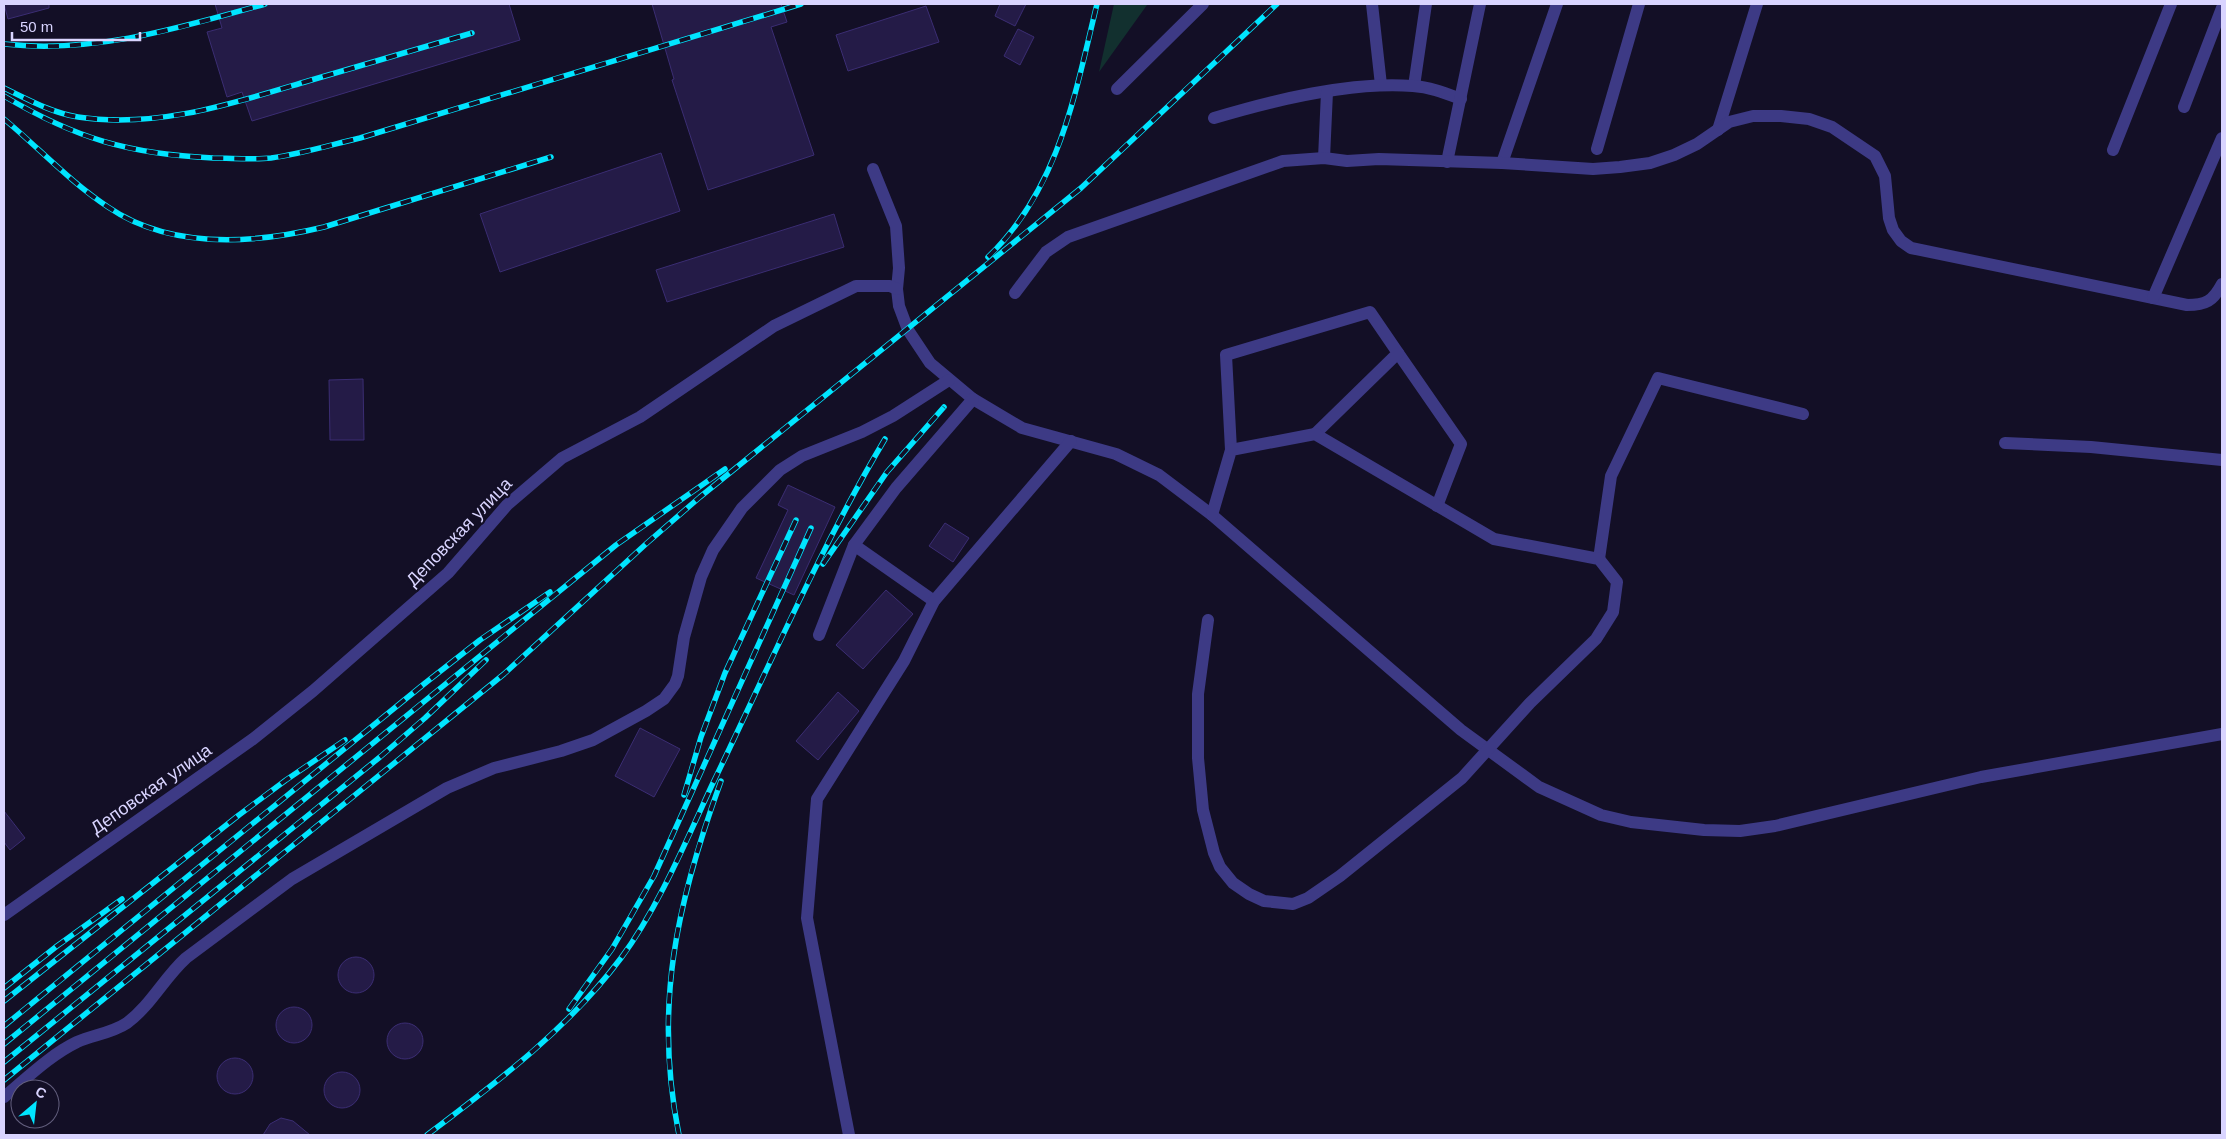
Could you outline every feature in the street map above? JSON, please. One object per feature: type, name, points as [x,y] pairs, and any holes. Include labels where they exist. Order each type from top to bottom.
[{"type":"street","points":[[1117,89],[1203,4]]},
{"type":"street","points":[[1372,4],[1381,85]]},
{"type":"street","points":[[1414,86],[1426,4]]},
{"type":"street","points":[[1447,162],[1480,4]]},
{"type":"street","points":[[1502,163],[1557,4]]},
{"type":"street","points":[[1597,149],[1639,4]]},
{"type":"street","points":[[1718,130],[1757,4]]},
{"type":"street","points":[[2113,150],[2170,4]]},
{"type":"street","points":[[2184,107],[2222,8]]},
{"type":"street","points":[[1214,118],[1285,98],[1381,85],[1434,89],[1461,98]]},
{"type":"street","points":[[1324,158],[1327,92]]},
{"type":"street","points":[[1015,292],[1046,252],[1068,237],[1262,167],[1289,160],[1324,158],[1347,161],[1502,163],[1593,169],[1640,165],[1674,155],[1718,130],[1728,122],[1753,116],[1781,116],[1809,120],[1832,127],[1875,156],[1884,176],[1889,218],[1893,230],[1901,241],[1911,248],[2187,305],[2201,305],[2210,300],[2222,284]]},
{"type":"street","points":[[2152,298],[2222,138]]},
{"type":"street","points":[[873,169],[896,226],[900,268],[896,289],[899,306],[916,345],[930,363],[949,380],[973,399],[1022,428],[1116,454],[1159,475],[1212,515],[1486,751],[1539,787],[1601,815],[1631,822],[1665,826],[1740,830],[1775,826],[1972,779],[2222,734]]},
{"type":"street","name":"Деповская улица","points":[[4,915],[253,739],[313,691],[436,584],[507,505],[562,458],[640,417],[782,322],[856,286],[890,286],[896,289]]},
{"type":"street","points":[[1212,515],[1231,450],[1226,355],[1370,312],[1461,444],[1437,506]]},
{"type":"street","points":[[1231,450],[1315,434],[1398,353]]},
{"type":"street","points":[[1599,559],[1611,476],[1658,378],[1804,414]]},
{"type":"street","points":[[4,1097],[76,1042],[125,1024],[149,1003],[168,976],[186,958],[309,868],[462,780],[494,768],[561,751],[593,740],[664,699],[675,684],[678,676],[688,622],[701,577],[713,550],[742,508],[774,476],[795,461],[893,416],[949,380]]},
{"type":"street","points":[[819,634],[854,545],[896,488],[973,399]]},
{"type":"street","points":[[1208,620],[1197,708],[1198,758],[1204,810],[1214,853],[1220,867],[1232,883],[1257,898],[1280,904],[1293,904],[1322,890],[1448,790],[1478,762],[1530,703],[1596,638],[1613,612],[1616,582],[1599,559],[1556,549],[1494,539],[1315,434]]},
{"type":"street","points":[[849,1135],[807,918],[817,799],[904,661],[934,601],[1071,441]]},
{"type":"street","points":[[2005,443],[2091,447],[2222,460]]},
{"type":"street","points":[[854,545],[934,601]]},
{"type":"green space","points":[[1114,4],[1147,5],[1099,72]]},
{"type":"building","points":[[4,4],[49,4],[49,8],[8,19]]},
{"type":"building","points":[[215,4],[509,4],[520,40],[252,121],[242,92],[227,97],[207,32],[222,28]]},
{"type":"building","points":[[652,4],[781,4],[787,22],[771,27],[814,155],[708,190],[672,80],[674,79]]},
{"type":"building","points":[[1000,4],[1026,4],[1015,26],[995,16]]},
{"type":"building","points":[[926,6],[939,42],[848,71],[836,35]]},
{"type":"building","points":[[1018,29],[1034,37],[1020,65],[1004,56]]},
{"type":"building","points":[[661,153],[680,211],[500,272],[480,214]]},
{"type":"building","points":[[834,214],[844,247],[667,302],[656,270]]},
{"type":"building","points":[[363,379],[364,440],[330,440],[329,380]]},
{"type":"building","points":[[788,485],[835,507],[794,595],[756,578],[788,510],[778,505]]},
{"type":"building","points":[[945,523],[969,538],[953,562],[929,546]]},
{"type":"building","points":[[886,590],[913,614],[863,669],[836,645]]},
{"type":"building","points":[[838,692],[859,711],[818,760],[796,741]]},
{"type":"building","points":[[640,728],[680,749],[654,797],[615,776]]},
{"type":"building","points":[[4,811],[25,838],[10,850],[4,842]]},
{"type":"building","points":[[356,957],[363,958],[369,962],[373,968],[373,982],[369,988],[363,992],[356,993],[349,992],[343,988],[339,982],[338,975],[339,968],[343,962],[349,958]]},
{"type":"building","points":[[294,1007],[301,1008],[307,1012],[311,1018],[311,1032],[307,1038],[301,1042],[294,1043],[287,1042],[281,1038],[277,1032],[276,1025],[277,1018],[281,1012],[287,1008]]},
{"type":"building","points":[[405,1023],[412,1024],[418,1028],[422,1034],[422,1048],[418,1054],[412,1058],[405,1059],[398,1058],[392,1054],[388,1048],[387,1041],[388,1034],[392,1028],[398,1024]]},
{"type":"building","points":[[235,1058],[242,1059],[248,1063],[252,1069],[252,1083],[248,1089],[242,1093],[235,1094],[228,1093],[222,1089],[218,1083],[217,1076],[218,1069],[222,1063],[228,1059]]},
{"type":"building","points":[[342,1072],[349,1073],[355,1077],[359,1083],[359,1097],[355,1103],[349,1107],[342,1108],[335,1107],[329,1103],[325,1097],[324,1090],[325,1083],[329,1077],[335,1073]]},
{"type":"building","points":[[281,1118],[293,1121],[310,1135],[263,1135],[270,1124]]},
{"type":"railway","points":[[4,44],[71,45],[136,37],[201,22],[265,4]]},
{"type":"railway","points":[[4,96],[30,111],[80,133],[104,142],[129,148],[183,156],[242,159],[271,158],[360,138],[801,4]]},
{"type":"railway","points":[[988,257],[1012,230],[1032,201],[1048,171],[1072,106],[1097,4]]},
{"type":"railway","points":[[4,1080],[504,674],[700,497],[1081,188],[1277,4]]},
{"type":"railway","points":[[4,88],[49,109],[78,117],[108,120],[166,117],[252,98],[472,33]]},
{"type":"railway","points":[[4,119],[94,197],[132,221],[158,231],[185,237],[213,239],[269,237],[324,227],[551,157]]},
{"type":"railway","points":[[823,564],[887,472],[944,407]]},
{"type":"railway","points":[[427,1135],[505,1074],[555,1031],[600,984],[634,939],[671,874],[816,567],[885,439]]},
{"type":"railway","points":[[4,1044],[616,545],[725,469]]},
{"type":"railway","points":[[684,795],[701,737],[725,673],[796,520]]},
{"type":"railway","points":[[569,1009],[612,949],[654,876],[811,528]]},
{"type":"railway","points":[[4,1026],[424,684],[480,640],[550,592]]},
{"type":"railway","points":[[4,1062],[380,757],[425,718],[486,660]]},
{"type":"railway","points":[[4,1001],[239,815],[345,740]]},
{"type":"railway","points":[[679,1135],[668,1042],[669,998],[674,955],[692,869],[721,781]]},
{"type":"railway","points":[[4,988],[57,946],[122,899]]}]
